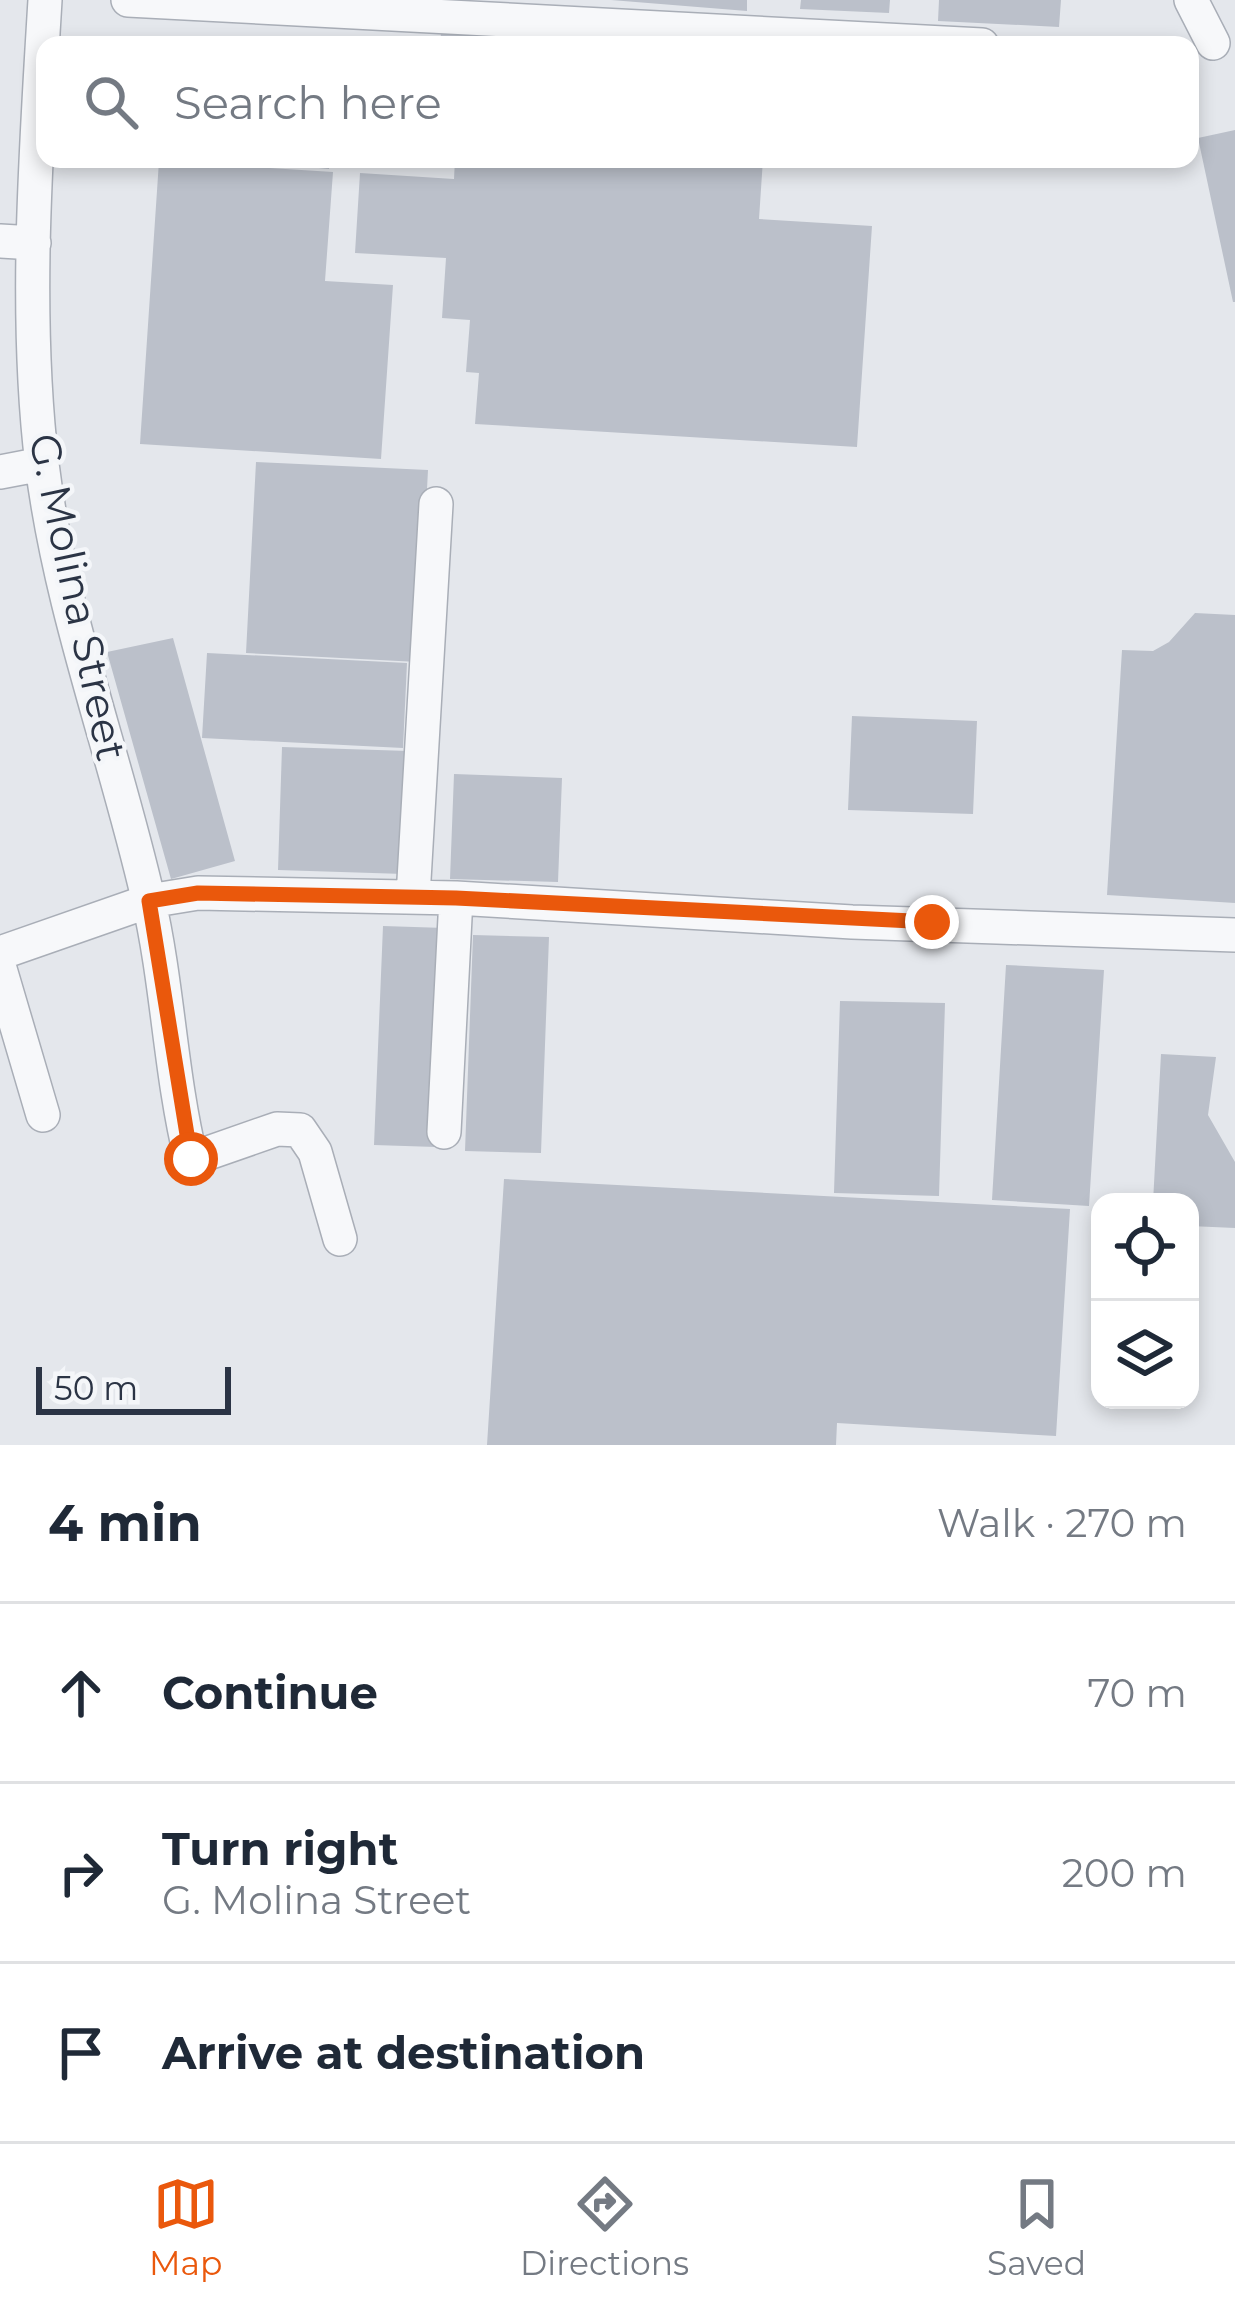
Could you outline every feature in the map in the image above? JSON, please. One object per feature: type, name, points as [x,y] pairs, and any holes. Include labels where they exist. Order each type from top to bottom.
[{"type":"street","name":"G. Molina Street","points":[[43,36],[45,0]]},
{"type":"street","points":[[128,0],[811,36]]},
{"type":"street","points":[[1191,0],[1213,43]]},
{"type":"street","name":"G. Molina Street","points":[[36,130],[34,242],[42,455],[87,671],[149,901],[191,1159],[277,1129],[300,1130],[310,1140],[340,1239]]},
{"type":"street","points":[[0,241],[34,242]]},
{"type":"street","points":[[0,454],[42,455]]},
{"type":"street","points":[[0,472],[42,455]]},
{"type":"street","points":[[413,898],[436,505]]},
{"type":"street","points":[[0,953],[149,901],[198,893],[456,898],[852,922],[1235,935]]},
{"type":"street","points":[[444,1132],[456,898]]},
{"type":"street","points":[[0,969],[43,1115]]},
{"type":"building","points":[[611,0],[747,0],[747,11]]},
{"type":"building","points":[[801,0],[890,0],[889,13],[800,9]]},
{"type":"building","points":[[939,0],[1061,0],[1059,27],[938,21]]},
{"type":"building","points":[[1235,130],[1235,302],[1233,302],[1199,138]]},
{"type":"building","points":[[159,168],[333,172],[325,281],[393,285],[381,459],[140,444]]},
{"type":"building","points":[[455,168],[762,168],[759,219],[872,226],[857,447],[475,424],[479,373],[466,372],[470,320],[442,318],[446,258],[355,253],[360,173],[454,179]]},
{"type":"building","points":[[256,462],[428,470],[418,662],[246,653]]},
{"type":"building","points":[[1195,613],[1235,615],[1235,903],[1107,895],[1122,650],[1153,651],[1169,642]]},
{"type":"building","points":[[173,638],[235,861],[171,879],[107,652]]},
{"type":"building","points":[[207,653],[407,663],[403,748],[202,738]]},
{"type":"building","points":[[852,716],[977,721],[973,814],[848,810]]},
{"type":"building","points":[[282,747],[409,751],[404,874],[278,870]]},
{"type":"building","points":[[454,774],[562,778],[558,882],[450,879]]},
{"type":"building","points":[[383,926],[445,928],[436,1147],[374,1145]]},
{"type":"building","points":[[473,935],[549,937],[541,1153],[465,1151]]},
{"type":"building","points":[[1006,965],[1104,970],[1089,1206],[992,1200]]},
{"type":"building","points":[[840,1001],[945,1003],[939,1196],[834,1193]]},
{"type":"building","points":[[1161,1054],[1216,1057],[1208,1115],[1235,1162],[1235,1228],[1199,1226],[1199,1193],[1153,1193]]},
{"type":"building","points":[[504,1179],[1070,1209],[1056,1436],[837,1423],[836,1445],[487,1445]]},
{"type":"route","points":[[191,1159],[179,1110],[149,901],[198,893],[456,898],[852,922],[932,922]]}]
